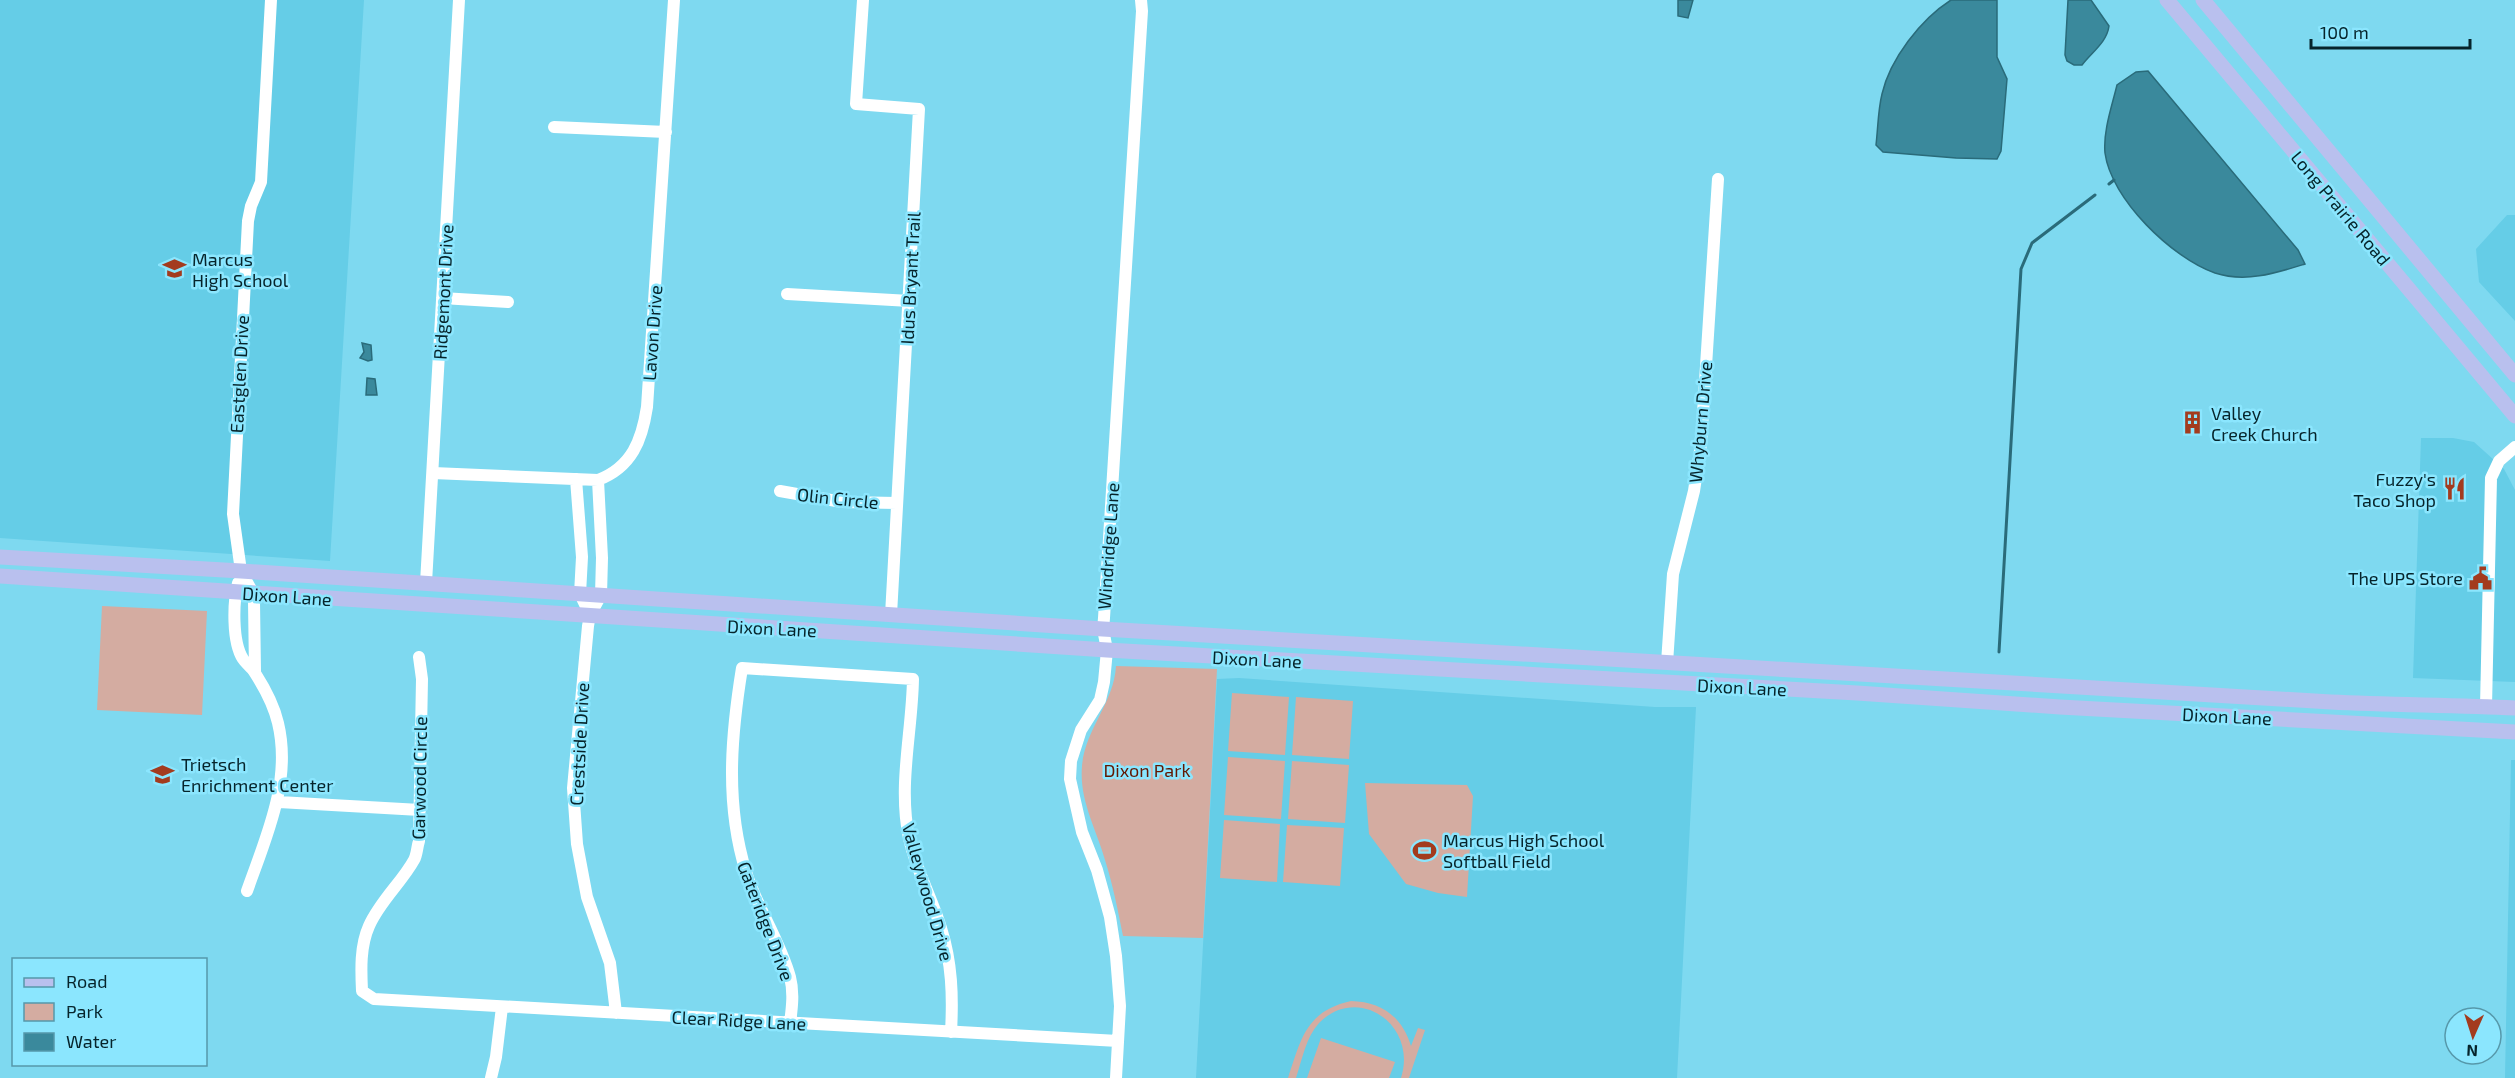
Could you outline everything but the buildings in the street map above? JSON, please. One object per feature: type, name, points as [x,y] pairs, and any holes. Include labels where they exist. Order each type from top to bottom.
[{"type":"main road","name":"Long Prairie Road","points":[[2203,0],[2515,375]]},
{"type":"main road","name":"Long Prairie Road","points":[[2173,2],[2515,416]]},
{"type":"main road","name":"Dixon Lane","points":[[0,557],[426,583],[1103,629],[1667,663],[2342,703],[2395,705],[2426,703],[2515,708]]},
{"type":"main road","points":[[161,587],[162,566]]},
{"type":"main road","name":"Dixon Lane","points":[[0,576],[1107,650],[2515,732]]},
{"type":"main road","points":[[1868,693],[1870,675]]},
{"type":"main road","points":[[2233,696],[2235,716]]},
{"type":"main road","points":[[2484,730],[2486,706]]},
{"type":"street","name":"Eastglen Drive","points":[[247,891],[279,802],[282,750],[278,722],[255,671],[253,593],[241,571],[233,514],[248,221],[251,206],[261,182],[271,0]]},
{"type":"street","name":"Ridgemont Drive","points":[[426,583],[459,0]]},
{"type":"street","name":"Lavon Drive","points":[[598,480],[616,471],[634,453],[645,425],[674,0]]},
{"type":"street","name":"Idus Bryant Trail","points":[[862,0],[856,104],[919,109],[891,615]]},
{"type":"street","name":"Windridge Lane","points":[[1116,1078],[1120,1006],[1110,917],[1097,870],[1083,832],[1070,779],[1071,761],[1081,730],[1100,700],[1107,650],[1103,629],[1141,0]]},
{"type":"street","points":[[554,126],[666,132]]},
{"type":"street","name":"Whyburn Drive","points":[[1667,663],[1673,574],[1694,491],[1701,444],[1718,179]]},
{"type":"street","points":[[787,294],[910,301]]},
{"type":"street","points":[[442,298],[508,302]]},
{"type":"street","points":[[2486,706],[2491,478],[2499,461],[2515,447]]},
{"type":"street","points":[[433,472],[598,480],[602,558],[601,595],[590,615]]},
{"type":"street","points":[[576,479],[582,557],[580,594],[590,615]]},
{"type":"street","name":"Olin Circle","points":[[780,491],[842,502],[897,503]]},
{"type":"street","name":"Eastglen Drive","points":[[241,571],[236,592],[235,632],[242,659],[255,671]]},
{"type":"street","name":"Crestside Drive","points":[[590,615],[573,788],[577,844],[587,897],[610,963],[616,1013]]},
{"type":"street","name":"Garwood Circle","points":[[362,991],[363,947],[368,927],[380,906],[415,859],[419,841],[422,679],[419,657]]},
{"type":"street","name":"Gateridge Drive","points":[[790,1023],[792,1001],[790,979],[746,873],[733,814],[731,755],[742,668],[912,680]]},
{"type":"street","name":"Valleywood Drive","points":[[912,680],[909,739],[904,778],[904,809],[915,858],[941,927],[948,953],[952,979],[951,1032]]},
{"type":"street","points":[[279,802],[420,810]]},
{"type":"street","name":"Clear Ridge Lane","points":[[362,991],[374,999],[1118,1041]]},
{"type":"street","points":[[491,1078],[502,1007]]},
{"type":"shaded area","name":"Marcus High School","points":[[0,0],[364,0],[330,561],[0,538]]},
{"type":"shaded area","points":[[2507,215],[2515,215],[2515,321],[2479,282],[2476,249]]},
{"type":"shaded area","points":[[2421,438],[2453,438],[2474,442],[2504,469],[2515,490],[2515,682],[2413,678]]},
{"type":"shaded area","points":[[1239,678],[1655,707],[1696,707],[1677,1078],[1196,1078],[1217,679]]},
{"type":"shaded area","points":[[2511,760],[2515,760],[2515,1078],[2505,1078]]},
{"type":"green space","points":[[102,606],[207,611],[202,715],[97,710]]},
{"type":"green space","name":"Dixon Park","points":[[1116,666],[1217,669],[1203,938],[1123,936],[1110,879],[1083,791],[1082,778],[1084,753],[1110,692]]},
{"type":"green space","points":[[1232,693],[1289,697],[1285,755],[1228,751]]},
{"type":"green space","points":[[1296,697],[1353,701],[1349,759],[1292,755]]},
{"type":"green space","points":[[1228,757],[1285,761],[1281,819],[1224,815]]},
{"type":"green space","points":[[1292,761],[1349,765],[1345,823],[1288,819]]},
{"type":"green space","name":"Marcus High School Softball Field","points":[[1365,783],[1467,785],[1473,796],[1467,897],[1438,893],[1406,884],[1369,834]]},
{"type":"green space","points":[[1224,820],[1280,824],[1277,882],[1220,878]]},
{"type":"green space","points":[[1287,825],[1344,828],[1340,886],[1283,882]]},
{"type":"green space","points":[[1351,1001],[1372,1004],[1389,1013],[1402,1026],[1411,1046],[1418,1028],[1425,1030],[1409,1078],[1401,1078],[1404,1059],[1401,1041],[1393,1027],[1381,1016],[1367,1009],[1351,1007],[1334,1012],[1319,1023],[1308,1042],[1296,1078],[1288,1078],[1302,1039],[1315,1019],[1336,1006]]},
{"type":"green space","points":[[1321,1038],[1395,1062],[1389,1078],[1307,1078]]},
{"type":"water","points":[[1678,0],[1693,0],[1688,18],[1678,16]]},
{"type":"water","points":[[1951,0],[1997,0],[1997,57],[2007,79],[2001,151],[1997,159],[1883,152],[1876,145],[1879,113],[1882,94],[1892,67],[1918,29]]},
{"type":"water","points":[[2068,0],[2091,0],[2109,26],[2102,42],[2082,65],[2074,65],[2067,61],[2065,55]]},
{"type":"water","points":[[2148,71],[2298,250],[2305,264],[2249,277],[2215,273],[2198,265],[2163,241],[2131,207],[2110,171],[2105,153],[2105,136],[2117,85],[2136,72]]},
{"type":"water","points":[[362,343],[371,345],[372,360],[360,358],[364,352]]},
{"type":"water","points":[[367,378],[375,379],[377,395],[366,395]]},
{"type":"waterway","points":[[2109,184],[2114,180]]},
{"type":"waterway","points":[[1999,652],[2021,269],[2032,243],[2095,195]]},
{"type":"place","name":"Marcus High School","points":[[174,269]]},
{"type":"place","name":"Valley Creek Church","points":[[2193,423]]},
{"type":"place","name":"Fuzzy's Taco Shop","points":[[2454,489]]},
{"type":"place","name":"The UPS Store","points":[[2481,578]]},
{"type":"place","name":"Trietsch Enrichment Center","points":[[163,774]]},
{"type":"place","name":"Marcus High School Softball Field","points":[[1425,850]]}]
